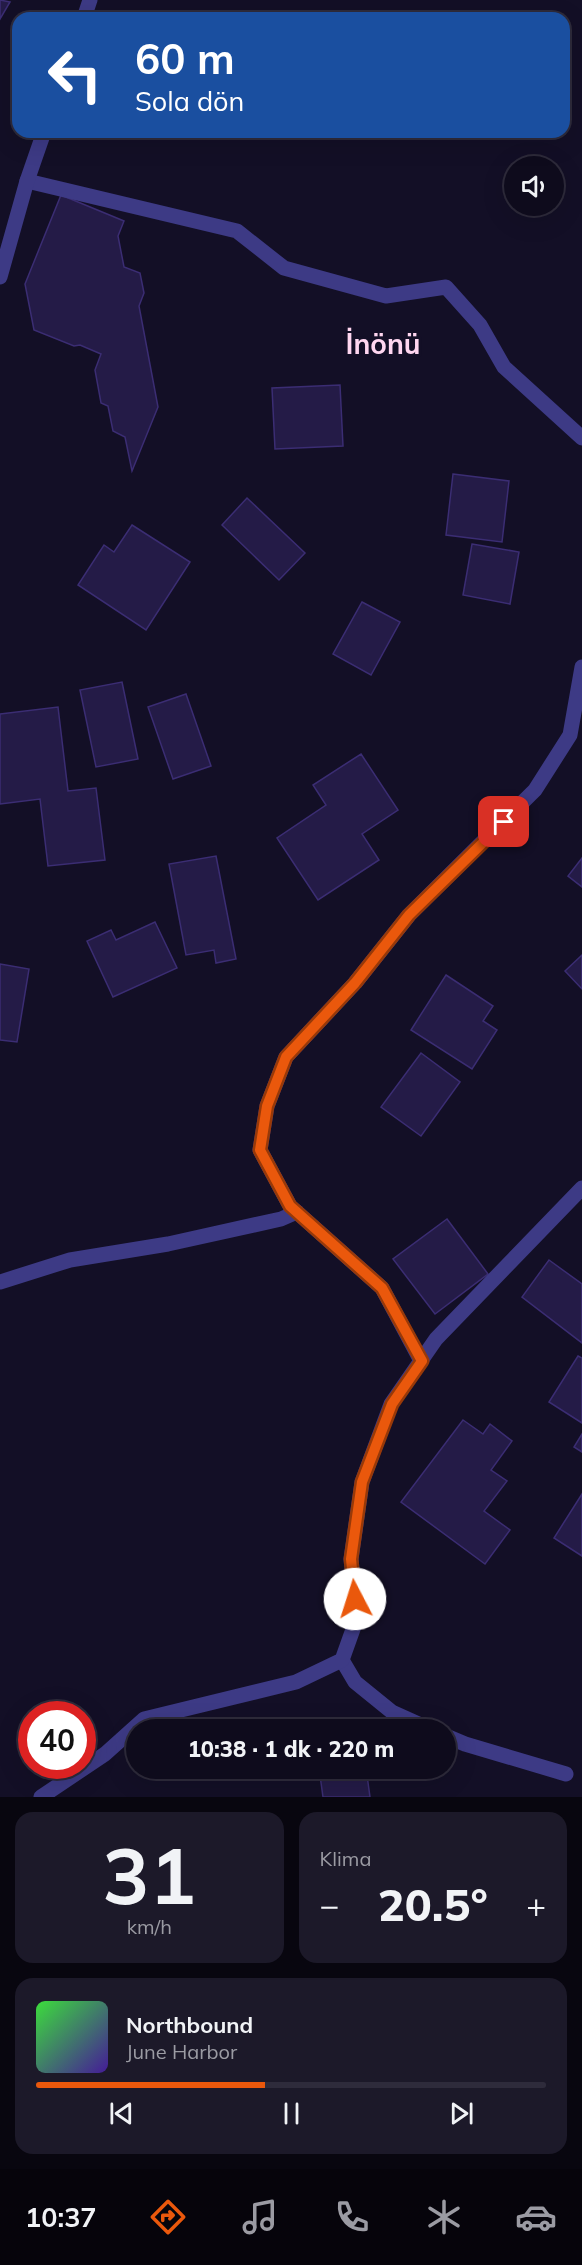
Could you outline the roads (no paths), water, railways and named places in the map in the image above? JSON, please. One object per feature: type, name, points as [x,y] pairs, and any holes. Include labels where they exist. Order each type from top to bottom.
[{"type":"street","points":[[0,277],[27,181],[42,138]]},
{"type":"street","points":[[27,181],[237,231],[284,268],[386,296],[446,287],[480,325],[504,367],[582,438]]},
{"type":"street","points":[[422,1361],[382,1288],[290,1206],[260,1150],[267,1106],[286,1057],[355,983],[409,915],[536,790],[570,735],[582,667]]},
{"type":"street","points":[[41,1797],[105,1754],[144,1719],[296,1682],[342,1660],[357,1618],[351,1559],[362,1482],[392,1404],[436,1340],[582,1188]]},
{"type":"street","points":[[0,1282],[70,1260],[168,1244],[281,1220],[297,1212]]},
{"type":"street","points":[[342,1660],[355,1682],[392,1712],[408,1719]]},
{"type":"street","points":[[456,1740],[566,1774]]},
{"type":"district","name":"İnönü","points":[[383,343]]}]
